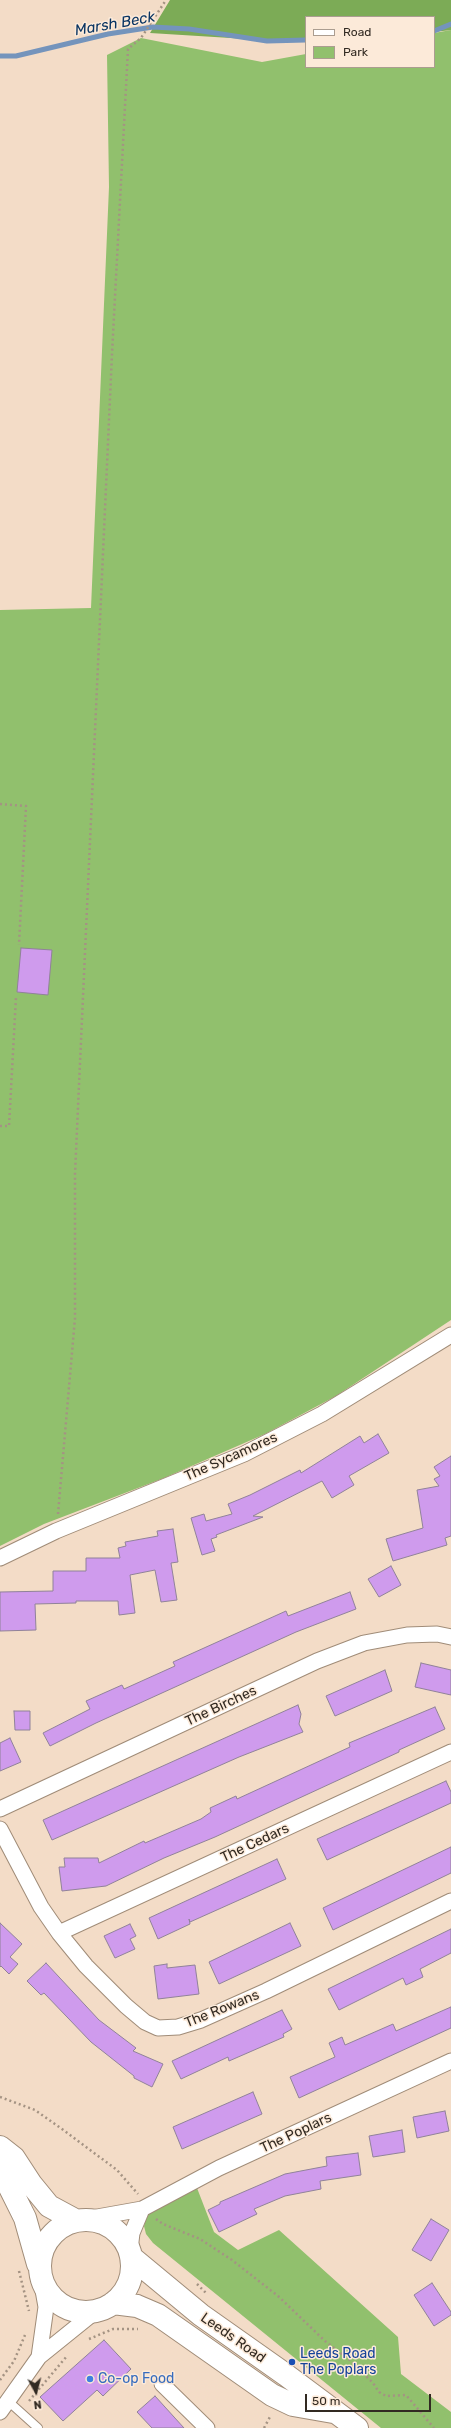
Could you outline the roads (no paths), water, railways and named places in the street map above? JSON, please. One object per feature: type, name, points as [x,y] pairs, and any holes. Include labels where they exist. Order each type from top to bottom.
[{"type":"highway","points":[[0,2147],[14,2158],[31,2184],[49,2206],[81,2220],[105,2223],[113,2228],[126,2242],[130,2254],[131,2278],[121,2296],[104,2307],[84,2312],[62,2306],[46,2290],[32,2236],[25,2218],[0,2168]]},
{"type":"highway","points":[[41,2274],[40,2256],[45,2244],[53,2233],[63,2225],[81,2220]]},
{"type":"highway","name":"Leeds Road","points":[[130,2254],[201,2315],[357,2428]]},
{"type":"highway","name":"Leeds Road","points":[[104,2307],[137,2306],[158,2315],[272,2395],[293,2404],[338,2413]]},
{"type":"street","name":"The Sycamores","points":[[0,1558],[56,1531],[244,1454],[322,1414],[451,1335]]},
{"type":"street","name":"The Birches","points":[[0,1809],[317,1661],[357,1646],[407,1635],[437,1634],[451,1638]]},
{"type":"street","name":"The Cedars","points":[[59,1933],[451,1752]]},
{"type":"street","name":"The Rowans","points":[[0,1829],[41,1907],[59,1933],[86,1966],[126,2006],[145,2022],[158,2028],[178,2027],[201,2020],[266,1991],[451,1901]]},
{"type":"street","name":"The Poplars","points":[[81,2220],[146,2207],[219,2168],[451,2061]]},
{"type":"street","points":[[130,2254],[132,2233],[146,2207]]},
{"type":"street","points":[[39,2357],[46,2307],[41,2274]]},
{"type":"street","points":[[4,2406],[39,2357],[104,2307]]},
{"type":"street","points":[[162,2384],[207,2428]]},
{"type":"lane","points":[[4,2406],[38,2428]]},
{"type":"waterway","name":"Marsh Beck","points":[[435,31],[451,24]]},
{"type":"waterway","name":"Marsh Beck","points":[[0,56],[16,56],[108,34],[153,27],[189,29],[267,41],[305,40]]},
{"type":"place","name":"Leeds Road The Poplars","points":[[292,2362]]},
{"type":"place","name":"Co-op Food","points":[[90,2379]]}]
